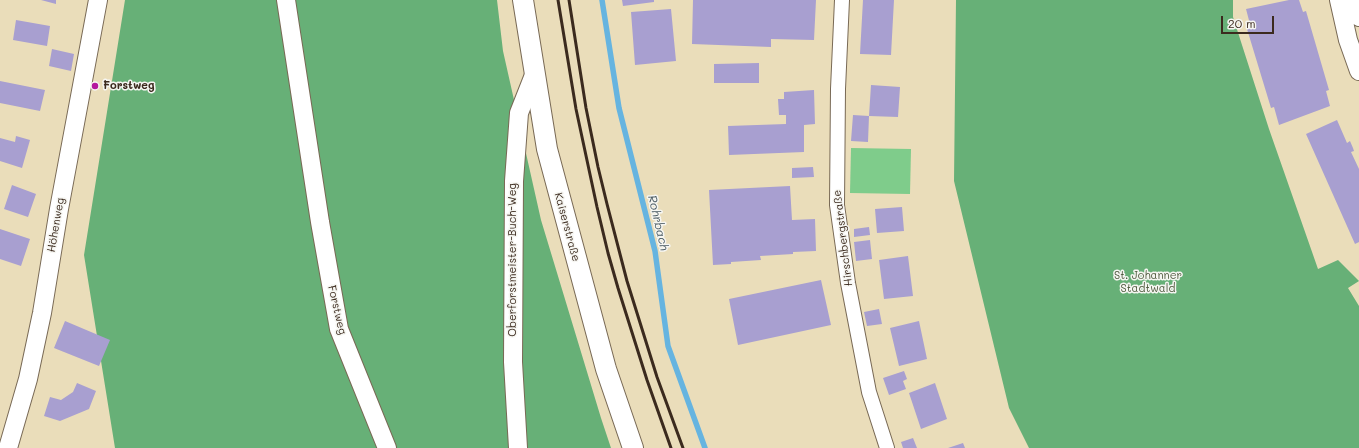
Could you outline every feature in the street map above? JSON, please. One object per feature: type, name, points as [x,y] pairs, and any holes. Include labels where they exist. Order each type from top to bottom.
[{"type":"main road","name":"Kaiserstraße","points":[[523,0],[534,76],[547,149],[606,369],[633,448]]},
{"type":"street","name":"Höhenweg","points":[[8,448],[28,379],[42,313],[59,208],[98,0]]},
{"type":"street","name":"Forstweg","points":[[286,0],[320,222],[339,329],[387,448]]},
{"type":"street","name":"Hirschbergstraße","points":[[842,0],[838,104],[837,205],[848,283],[870,392],[887,448]]},
{"type":"street","points":[[1338,0],[1348,40],[1358,62]]},
{"type":"street","points":[[1349,0],[1359,17]]},
{"type":"street","name":"Oberforstmeister-Buch-Weg","points":[[518,448],[512,362],[514,181],[519,113],[534,76]]},
{"type":"green space","points":[[125,0],[497,0],[503,51],[541,220],[611,448],[115,448],[84,255]]},
{"type":"green space","name":"St. Johanner Stadtwald","points":[[956,0],[1233,0],[1233,17],[1269,129],[1318,269],[1338,260],[1359,281],[1348,288],[1359,306],[1359,448],[1029,448],[1009,408],[954,181]]},
{"type":"green space","points":[[851,148],[911,149],[910,194],[850,193]]},
{"type":"building","points":[[41,0],[56,0],[56,4]]},
{"type":"building","points":[[622,0],[654,0],[654,2],[623,6]]},
{"type":"building","points":[[693,0],[816,0],[814,40],[771,39],[771,47],[692,44]]},
{"type":"building","points":[[863,0],[894,0],[891,55],[860,54]]},
{"type":"building","points":[[1289,0],[1299,0],[1303,12],[1306,11],[1329,90],[1326,91],[1330,106],[1279,125],[1274,107],[1271,108],[1247,29],[1251,28],[1246,9]]},
{"type":"building","points":[[671,9],[676,61],[635,65],[631,12]]},
{"type":"building","points":[[16,20],[50,26],[47,46],[13,40]]},
{"type":"building","points":[[52,49],[74,54],[71,71],[49,66]]},
{"type":"building","points":[[759,63],[759,83],[714,83],[714,64]]},
{"type":"building","points":[[0,81],[45,90],[40,111],[0,103]]},
{"type":"building","points":[[871,85],[900,87],[898,117],[869,116]]},
{"type":"building","points":[[814,90],[815,124],[804,125],[804,152],[729,155],[728,126],[786,124],[786,115],[779,115],[778,99],[784,99],[784,92]]},
{"type":"building","points":[[853,115],[869,116],[868,142],[851,141]]},
{"type":"building","points":[[1337,120],[1347,143],[1350,141],[1354,151],[1351,152],[1359,169],[1359,242],[1355,244],[1306,134]]},
{"type":"building","points":[[16,136],[30,140],[22,168],[0,161],[0,138],[15,142]]},
{"type":"building","points":[[813,167],[814,177],[792,178],[792,168]]},
{"type":"building","points":[[12,185],[36,194],[28,217],[4,209]]},
{"type":"building","points":[[790,186],[792,220],[815,219],[816,251],[760,256],[761,260],[713,265],[709,190]]},
{"type":"building","points":[[902,207],[904,231],[877,233],[875,209]]},
{"type":"building","points":[[869,227],[870,235],[854,237],[854,229]]},
{"type":"building","points":[[0,229],[30,239],[21,266],[0,259]]},
{"type":"building","points":[[870,240],[872,259],[856,261],[854,242]]},
{"type":"building","points":[[908,256],[913,296],[884,299],[879,260]]},
{"type":"building","points":[[821,280],[831,325],[738,345],[729,299]]},
{"type":"building","points":[[879,309],[882,324],[867,326],[864,312]]},
{"type":"building","points":[[65,321],[110,340],[99,366],[54,348]]},
{"type":"building","points":[[919,321],[927,359],[899,366],[890,328]]},
{"type":"building","points":[[904,371],[907,379],[903,381],[906,389],[889,395],[883,378]]},
{"type":"building","points":[[77,383],[96,391],[89,409],[60,421],[44,416],[50,397],[61,400],[73,392]]},
{"type":"building","points":[[935,383],[947,419],[921,429],[909,393]]},
{"type":"building","points":[[913,438],[917,448],[903,448],[901,442]]},
{"type":"building","points":[[963,443],[965,448],[948,448]]},
{"type":"waterway","name":"Rohrbach","points":[[602,0],[619,108],[655,251],[668,346],[705,448]]},
{"type":"railway","points":[[558,0],[576,109],[608,253],[647,380],[671,448]]},
{"type":"railway","points":[[569,0],[586,108],[607,204],[627,281],[657,377],[683,448]]},
{"type":"place","name":"Forstweg","points":[[95,86]]}]
